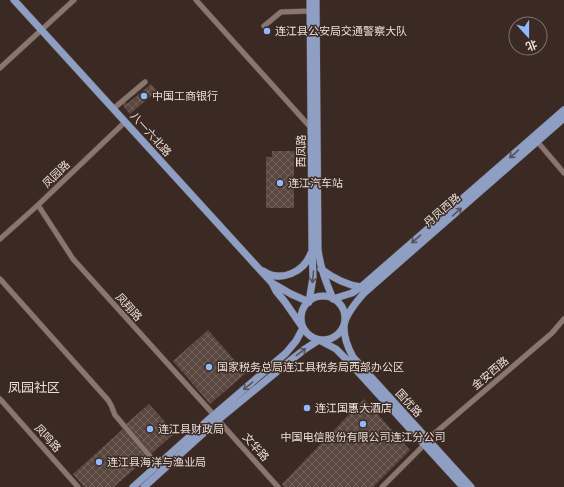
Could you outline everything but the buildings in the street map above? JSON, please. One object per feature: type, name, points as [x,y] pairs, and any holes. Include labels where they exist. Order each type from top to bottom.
[{"type":"main road","name":"八一六北路","points":[[14,0],[272,283],[276,291],[303,328]]},
{"type":"main road","name":"西凤路","points":[[309,302],[313,276],[310,0]]},
{"type":"main road","name":"西凤路","points":[[316,0],[318,255],[321,269],[333,299]]},
{"type":"main road","name":"丹凤西路","points":[[344,326],[350,311],[357,300],[364,293],[535,140],[564,110]]},
{"type":"main road","name":"丹凤西路","points":[[333,299],[352,293],[361,287],[535,140],[564,118]]},
{"type":"main road","points":[[258,268],[265,273],[275,276],[292,274],[306,264],[312,249]]},
{"type":"main road","points":[[321,269],[340,281],[361,287]]},
{"type":"main road","name":"八一六北路","points":[[272,283],[309,302]]},
{"type":"main road","points":[[318,297],[328,297],[338,302],[342,307],[345,320],[344,326],[337,336],[332,339],[320,340],[313,338],[307,334],[303,328],[301,323],[302,311],[309,302],[318,297]]},
{"type":"main road","name":"国优路","points":[[344,326],[347,342],[353,357],[426,442],[462,487]]},
{"type":"main road","points":[[133,487],[160,468],[286,354],[296,341],[303,328]]},
{"type":"main road","points":[[216,418],[304,349],[320,340]]},
{"type":"main road","name":"国优路","points":[[320,340],[336,349],[346,358],[471,487]]},
{"type":"main road","points":[[144,487],[160,468]]},
{"type":"street","points":[[0,68],[74,0]]},
{"type":"street","points":[[196,0],[312,129]]},
{"type":"street","points":[[264,26],[281,12],[310,10]]},
{"type":"street","points":[[113,109],[145,82]]},
{"type":"street","name":"凤园路","points":[[0,239],[125,122]]},
{"type":"street","points":[[535,140],[564,173]]},
{"type":"street","name":"凤翔路","points":[[38,205],[73,258],[216,418]]},
{"type":"street","points":[[0,279],[108,400],[115,416],[160,468]]},
{"type":"street","name":"金安西路","points":[[382,487],[426,442],[552,333],[564,318]]},
{"type":"street","name":"凤鸣路","points":[[1,402],[78,487]]},
{"type":"street","name":"文华路","points":[[216,418],[278,487]]},
{"type":"place","name":"连江县公安局交通警察大队","points":[[267,31]]},
{"type":"place","name":"中国工商银行","points":[[144,96]]},
{"type":"place","name":"连江汽车站","points":[[280,183]]},
{"type":"place","name":"国家税务总局连江县税务局西部办公区","points":[[209,367]]},
{"type":"place","name":"连江国惠大酒店","points":[[307,408]]},
{"type":"place","name":"中国电信股份有限公司连江分公司","points":[[363,424]]},
{"type":"place","name":"连江县财政局","points":[[150,429]]},
{"type":"place","name":"连江县海洋与渔业局","points":[[99,462]]},
{"type":"district","name":"凤园社区","points":[[34,387]]}]
